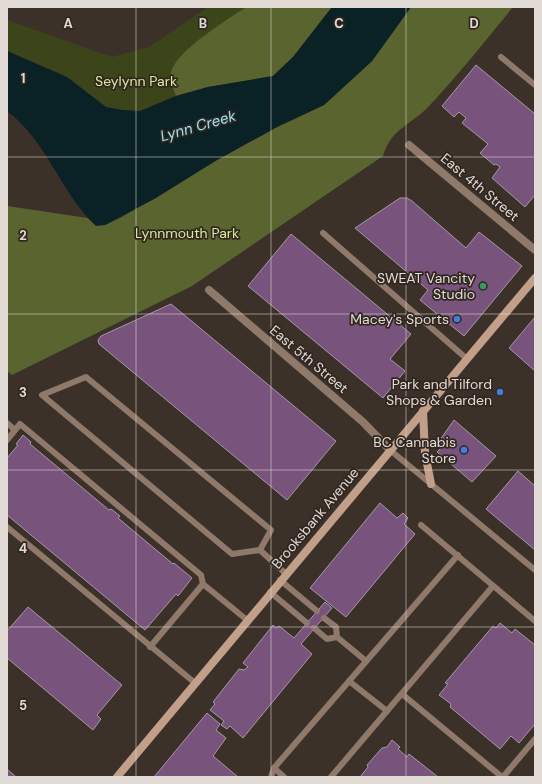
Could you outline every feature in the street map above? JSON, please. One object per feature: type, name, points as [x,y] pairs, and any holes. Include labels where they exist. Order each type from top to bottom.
[{"type":"main road","name":"Brooksbank Avenue","points":[[117,777],[280,580],[535,278]]},
{"type":"main road","points":[[423,411],[425,453],[431,484]]},
{"type":"street","name":"East 4th Street","points":[[409,145],[535,250]]},
{"type":"street","name":"East 5th Street","points":[[209,290],[363,422],[390,450]]},
{"type":"lane","points":[[501,57],[535,85]]},
{"type":"lane","points":[[323,233],[467,358]]},
{"type":"lane","points":[[86,377],[271,530],[260,550],[232,554],[42,395],[86,377]]},
{"type":"lane","points":[[7,423],[15,430]]},
{"type":"lane","points":[[7,440],[20,424],[201,575],[203,584],[247,620]]},
{"type":"lane","points":[[390,450],[535,570]]},
{"type":"lane","points":[[421,525],[535,621]]},
{"type":"lane","points":[[7,527],[195,683]]},
{"type":"lane","points":[[260,550],[286,574]]},
{"type":"lane","points":[[271,777],[274,768],[458,556]]},
{"type":"lane","points":[[280,580],[317,611]]},
{"type":"lane","points":[[150,647],[203,584]]},
{"type":"lane","points":[[331,777],[494,586]]},
{"type":"lane","points":[[270,592],[307,622]]},
{"type":"lane","points":[[324,618],[336,627],[337,637],[366,661]]},
{"type":"lane","points":[[314,628],[327,639],[337,637]]},
{"type":"lane","points":[[349,681],[387,711]]},
{"type":"lane","points":[[402,694],[503,777],[535,739]]},
{"type":"lane","points":[[274,768],[284,777]]},
{"type":"green space","name":"Seylynn Park","points":[[208,7],[246,7],[200,40],[179,60],[173,71],[171,81],[176,96],[140,111],[106,107],[67,77],[7,51],[7,20],[112,57],[149,47]]},
{"type":"green space","points":[[246,7],[332,7],[293,57],[273,76],[208,87],[176,96],[171,78],[171,72],[175,63],[192,45]]},
{"type":"green space","name":"Lynnmouth Park","points":[[411,7],[513,7],[430,105],[397,132],[387,146],[383,156],[192,286],[12,375],[7,371],[7,206],[88,218],[96,225],[105,225],[122,217],[217,160],[277,127],[324,105],[372,61]]},
{"type":"water","name":"Lynn Creek","points":[[332,7],[411,7],[372,61],[324,105],[277,127],[217,160],[156,198],[105,225],[96,226],[83,213],[33,137],[21,123],[7,111],[7,51],[67,77],[106,107],[140,111],[176,96],[208,87],[273,76],[293,57]]},
{"type":"building","points":[[476,65],[535,114],[535,195],[525,207],[492,178],[500,167],[496,164],[494,165],[480,153],[488,144],[462,123],[466,118],[459,112],[454,117],[442,106]]},
{"type":"building","points":[[400,198],[407,198],[412,201],[466,248],[479,232],[522,266],[464,336],[420,300],[428,290],[355,228]]},
{"type":"building","points":[[291,234],[411,334],[390,359],[405,371],[383,398],[248,286]]},
{"type":"building","points":[[171,304],[336,441],[287,500],[99,344],[98,340],[101,336]]},
{"type":"building","points":[[535,317],[535,371],[509,348]]},
{"type":"building","name":"BC Cannabis Store","points":[[454,420],[496,456],[472,482],[437,452],[441,448],[437,444]]},
{"type":"building","points":[[23,435],[31,442],[30,444],[109,510],[111,509],[120,516],[118,518],[192,578],[178,596],[176,594],[145,630],[7,515],[7,458],[18,445],[16,444]]},
{"type":"building","points":[[518,471],[535,486],[535,550],[486,509]]},
{"type":"building","points":[[380,503],[397,518],[403,513],[408,518],[404,524],[415,534],[346,617],[310,588]]},
{"type":"building","points":[[325,602],[332,608],[301,644],[312,654],[243,738],[230,726],[227,729],[221,725],[224,721],[210,710],[215,704],[213,702],[239,669],[244,670],[248,667],[243,663],[273,625],[276,628],[279,626],[294,638]]},
{"type":"building","points":[[28,607],[122,685],[97,715],[101,719],[93,730],[7,658],[7,631]]},
{"type":"building","points":[[500,623],[512,633],[515,629],[535,645],[535,724],[519,743],[511,736],[500,749],[450,707],[451,704],[439,695],[448,684],[445,683],[493,626],[496,628]]},
{"type":"building","points":[[207,713],[220,724],[216,730],[226,738],[213,756],[238,777],[154,777]]},
{"type":"building","points":[[392,740],[400,747],[398,749],[407,757],[409,754],[438,777],[360,777],[368,767],[367,765],[382,748],[387,747]]},
{"type":"building","points":[[7,769],[16,777],[7,777]]},
{"type":"place","name":"SWEAT Vancity Studio","points":[[483,286]]},
{"type":"place","name":"Macey's Sports","points":[[457,319]]},
{"type":"place","name":"Park and Tilford Shops & Garden","points":[[500,392]]},
{"type":"place","name":"BC Cannabis Store","points":[[464,450]]}]
